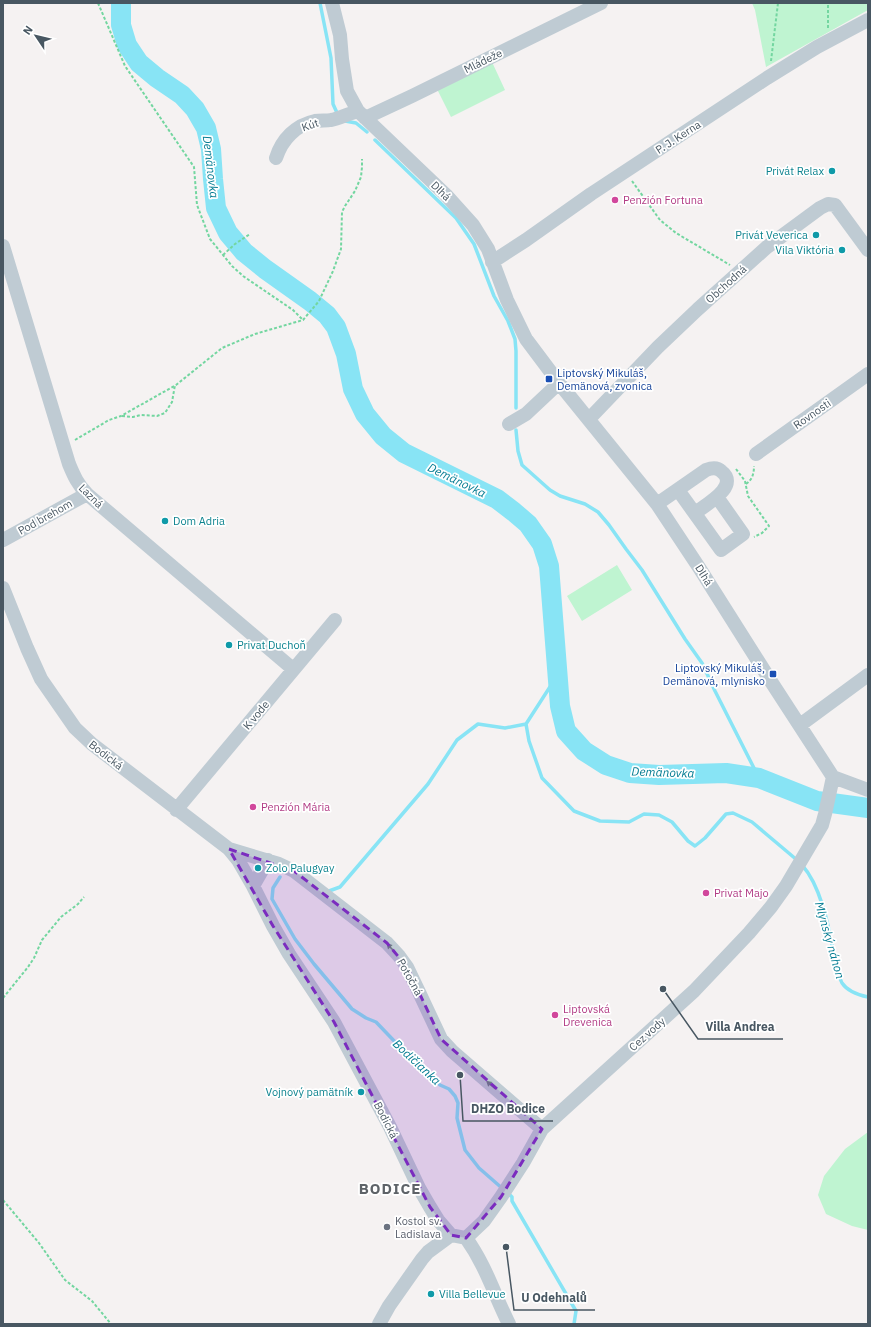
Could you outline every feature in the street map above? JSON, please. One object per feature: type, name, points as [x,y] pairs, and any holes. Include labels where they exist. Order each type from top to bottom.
[{"type":"street","name":"Dlhá","points":[[332,3],[340,35],[343,72],[347,91],[351,100],[361,114],[466,216],[484,242],[507,300],[524,334],[537,354],[657,504],[833,777]]},
{"type":"street","name":"Mládeže","points":[[361,114],[418,93],[601,3]]},
{"type":"street","name":"P. J. Kerna","points":[[492,262],[624,172],[767,78],[827,41],[868,20]]},
{"type":"street","name":"Kút","points":[[276,158],[279,147],[302,126],[314,121],[361,114]]},
{"type":"street","name":"Obchodná","points":[[589,419],[664,341],[739,271],[773,243],[820,208],[828,204],[835,205],[868,250]]},
{"type":"street","name":"Lazná","points":[[3,246],[64,446],[78,485],[293,669]]},
{"type":"street","name":"Rovnosti","points":[[756,454],[868,374]]},
{"type":"street","points":[[509,424],[526,414],[559,383]]},
{"type":"street","points":[[657,504],[706,470],[714,468],[718,469],[724,474],[727,482],[725,489],[695,513]]},
{"type":"street","points":[[678,490],[721,550],[743,534],[717,496]]},
{"type":"street","name":"Pod brehom","points":[[3,540],[87,494]]},
{"type":"street","name":"Bodická","points":[[3,588],[27,648],[42,679],[63,711],[80,733],[176,810],[229,849],[238,860],[286,948],[334,1022],[390,1127],[424,1197],[438,1220],[451,1235]]},
{"type":"street","name":"K vode","points":[[176,810],[335,620]]},
{"type":"street","points":[[800,725],[868,676]]},
{"type":"street","points":[[833,777],[868,790]]},
{"type":"street","name":"Cez vody","points":[[466,1238],[484,1221],[511,1183],[542,1129],[702,984],[750,933],[771,907],[780,895],[822,825],[833,777]]},
{"type":"street","name":"Potočná","points":[[229,849],[268,860],[294,871],[392,948],[403,961],[412,976],[441,1039],[542,1129]]},
{"type":"street","points":[[253,886],[268,860]]},
{"type":"street","points":[[379,1324],[422,1259],[428,1252],[451,1235],[466,1238],[484,1267],[509,1324]]},
{"type":"path","points":[[98,3],[125,66],[194,167],[197,205],[210,239],[237,271],[294,310],[303,320]]},
{"type":"path","points":[[767,78],[778,3]]},
{"type":"path","points":[[827,41],[828,3]]},
{"type":"path","points":[[64,446],[109,420],[121,416],[176,384],[222,348],[255,334],[303,320],[319,301],[333,271],[341,249],[342,212],[355,191],[361,177],[362,159]]},
{"type":"path","points":[[624,172],[660,220],[676,233],[739,271]]},
{"type":"path","points":[[223,255],[235,244],[250,234]]},
{"type":"path","points":[[121,416],[157,416],[165,413],[172,402],[176,384]]},
{"type":"path","points":[[746,484],[754,475],[753,456],[756,454]]},
{"type":"path","points":[[732,465],[742,475],[746,484],[748,496],[769,526],[762,533],[747,541],[743,534]]},
{"type":"path","points":[[3,998],[31,962],[42,940],[62,917],[84,897]]},
{"type":"path","points":[[3,1200],[38,1243],[65,1280],[92,1301],[111,1324]]},
{"type":"highlighted area","points":[[229,849],[294,871],[387,943],[407,967],[441,1039],[542,1129],[501,1197],[466,1238],[451,1235],[430,1207],[334,1022],[273,926]]},
{"type":"green space","points":[[752,3],[868,3],[868,10],[766,67],[755,10]]},
{"type":"green space","points":[[492,62],[505,90],[451,117],[437,89]]},
{"type":"green space","points":[[617,565],[632,590],[582,621],[567,596]]},
{"type":"green space","points":[[868,1132],[868,1230],[852,1226],[826,1214],[818,1195],[824,1176],[845,1149]]},
{"type":"waterway","name":"Demänovka","points":[[121,3],[121,25],[127,45],[139,63],[157,78],[182,95],[195,109],[206,128],[211,149],[216,208],[228,233],[244,252],[327,315],[336,327],[346,354],[353,389],[365,414],[383,436],[404,453],[497,499],[528,524],[542,544],[549,566],[560,706],[566,731],[584,751],[606,765],[630,773],[659,775],[726,773],[759,778],[817,801],[868,808]]},
{"type":"waterway","points":[[320,3],[331,58],[333,104],[338,115]]},
{"type":"waterway","points":[[345,121],[356,123],[367,132]]},
{"type":"waterway","points":[[375,140],[456,218],[474,244],[494,296],[508,321],[515,339],[516,408]]},
{"type":"waterway","points":[[516,430],[518,451],[522,465],[550,490],[560,496],[585,504],[598,512],[642,570],[685,639],[702,663],[759,778]]},
{"type":"waterway","name":"Bodičianka","points":[[329,891],[340,887],[428,784],[457,740],[478,724],[505,728],[526,724],[557,676]]},
{"type":"waterway","name":"Mlynský náhon","points":[[526,724],[529,741],[542,778],[574,811],[600,821],[629,822],[644,814],[659,815],[672,822],[688,841],[695,846],[705,838],[726,814],[733,813],[752,822],[797,860]]},
{"type":"waterway","name":"Mlynský náhon","points":[[802,865],[814,883],[822,905],[842,983],[847,989],[854,993],[868,997]]},
{"type":"waterway","name":"Bodičianka","points":[[280,877],[273,888],[272,899],[295,939],[352,1009],[366,1018],[376,1022],[420,1068],[440,1085],[449,1089],[455,1096],[458,1103],[457,1118],[465,1150],[479,1168],[503,1189]]},
{"type":"waterway","name":"Bodičianka","points":[[508,1193],[512,1197],[512,1201],[576,1311],[574,1324]]},
{"type":"place","name":"Privát Relax","points":[[832,171]]},
{"type":"place","name":"Penzión Fortuna","points":[[615,200]]},
{"type":"place","name":"Privát Veverica","points":[[816,235]]},
{"type":"place","name":"Vila Viktória","points":[[842,250]]},
{"type":"place","name":"Liptovský Mikuláš, Demänová, zvonica","points":[[549,379]]},
{"type":"place","name":"Dom Adria","points":[[165,521]]},
{"type":"place","name":"Privat Duchoň","points":[[229,645]]},
{"type":"place","name":"Liptovský Mikuláš, Demänová, mlynisko","points":[[773,674]]},
{"type":"place","name":"Penzión Mária","points":[[253,807]]},
{"type":"place","name":"Zolo Palugyay","points":[[258,868]]},
{"type":"place","name":"Privat Majo","points":[[706,893]]},
{"type":"place","name":"Villa Andrea","points":[[663,989]]},
{"type":"place","name":"Liptovská Drevenica","points":[[555,1015]]},
{"type":"place","name":"DHZO Bodice","points":[[460,1075]]},
{"type":"place","name":"Vojnový pamätník","points":[[361,1092]]},
{"type":"place","name":"Kostol sv. Ladislava","points":[[387,1227]]},
{"type":"place","name":"U Odehnalů","points":[[506,1247]]},
{"type":"place","name":"Villa Bellevue","points":[[431,1294]]},
{"type":"district","name":"BODICE","points":[[390,1188]]}]
